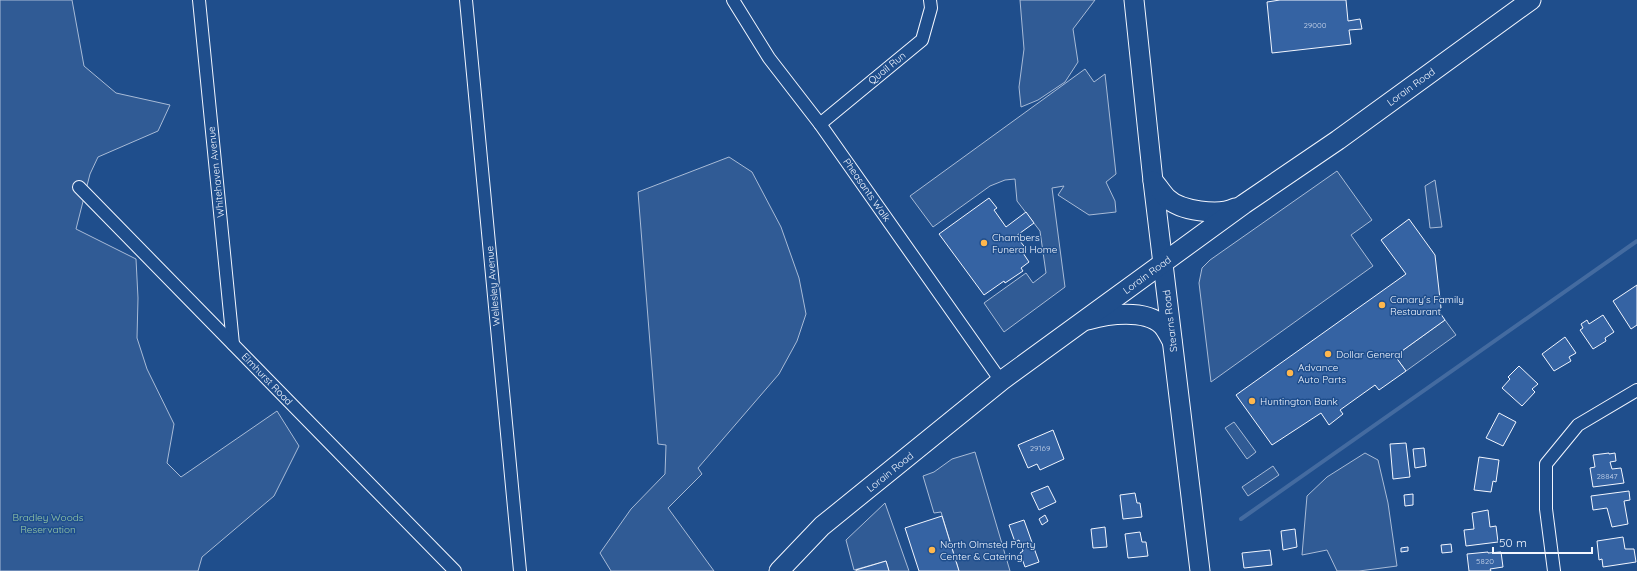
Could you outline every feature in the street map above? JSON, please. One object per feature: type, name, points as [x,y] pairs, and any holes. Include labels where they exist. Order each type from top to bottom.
[{"type":"main road","name":"Stearns Road","points":[[1134,0],[1153,181],[1200,571]]},
{"type":"main road","name":"Lorain Road","points":[[779,571],[822,526],[1001,381],[1244,204],[1338,140],[1532,0]]},
{"type":"main road","points":[[1153,181],[1168,199],[1188,208],[1207,213],[1227,212],[1244,204]]},
{"type":"main road","points":[[1081,323],[1105,315],[1130,314],[1151,319],[1162,325],[1172,341]]},
{"type":"street","name":"Whitehaven Avenue","points":[[199,0],[232,344]]},
{"type":"street","name":"Wellesley Avenue","points":[[466,0],[520,571]]},
{"type":"street","name":"Pheasants Walk","points":[[733,0],[769,58],[820,124],[1001,381]]},
{"type":"street","name":"Quail Run","points":[[820,124],[922,40],[931,8],[930,0]]},
{"type":"street","name":"Elmhurst Road","points":[[79,187],[455,571]]},
{"type":"street","points":[[1554,571],[1546,509],[1546,464],[1578,425],[1637,390]]},
{"type":"shaded area","points":[[0,0],[72,0],[84,66],[116,93],[170,105],[158,131],[98,157],[90,174],[76,229],[136,259],[138,298],[137,338],[147,369],[174,424],[167,463],[181,477],[277,411],[299,446],[274,496],[202,557],[198,571],[0,571]]},
{"type":"shaded area","points":[[1020,0],[1095,0],[1073,29],[1078,62],[1065,82],[1038,100],[1021,107],[1019,87],[1024,49]]},
{"type":"shaded area","points":[[1085,69],[1094,82],[1105,74],[1116,174],[1106,182],[1115,201],[1116,212],[1089,215],[1058,195],[1064,186],[1052,188],[1065,287],[1004,332],[984,303],[1026,273],[1033,283],[1046,273],[1040,231],[1017,201],[1015,179],[1005,180],[990,186],[933,227],[910,196]]},
{"type":"shaded area","points":[[729,157],[752,172],[781,227],[799,278],[806,314],[797,341],[779,374],[698,468],[702,474],[668,508],[714,571],[611,571],[600,553],[631,509],[665,474],[666,445],[658,444],[638,192]]},
{"type":"shaded area","points":[[1337,171],[1372,220],[1351,235],[1373,266],[1211,382],[1199,283],[1202,268],[1210,260]]},
{"type":"shaded area","points":[[1435,180],[1442,227],[1430,228],[1425,186]]},
{"type":"shaded area","points":[[1445,320],[1456,335],[1406,371],[1395,356]]},
{"type":"shaded area","points":[[1234,422],[1256,452],[1247,459],[1225,428]]},
{"type":"shaded area","points":[[975,452],[1010,571],[959,571],[941,512],[934,513],[923,476],[934,472],[952,459]]},
{"type":"shaded area","points":[[1365,453],[1378,460],[1388,503],[1397,566],[1359,571],[1337,571],[1327,550],[1302,555],[1307,496],[1327,477]]},
{"type":"shaded area","points":[[1273,466],[1279,475],[1248,496],[1242,487]]},
{"type":"shaded area","points":[[885,503],[909,571],[889,571],[886,561],[854,570],[846,540]]},
{"type":"building","points":[[1280,0],[1346,0],[1348,21],[1360,19],[1362,29],[1349,30],[1351,44],[1272,53],[1267,2]]},
{"type":"building","name":"Chambers Funeral Home","points":[[989,198],[997,208],[994,210],[1006,227],[1026,212],[1034,223],[1016,236],[1027,250],[1023,253],[1029,262],[1021,268],[1023,271],[1005,283],[1004,281],[984,295],[939,234]]},
{"type":"building","points":[[1409,219],[1435,255],[1441,308],[1438,310],[1445,320],[1395,356],[1406,371],[1379,390],[1375,385],[1340,410],[1343,414],[1329,425],[1321,413],[1272,445],[1236,395],[1406,274],[1381,240]]},
{"type":"building","points":[[1637,285],[1637,325],[1631,329],[1613,301]]},
{"type":"building","points":[[1603,315],[1614,332],[1605,338],[1606,341],[1593,349],[1580,330],[1583,328],[1581,324],[1587,320],[1589,324]]},
{"type":"building","points":[[1565,337],[1576,353],[1569,357],[1571,361],[1554,371],[1542,354]]},
{"type":"building","points":[[1519,366],[1538,384],[1532,389],[1535,392],[1522,406],[1502,388],[1510,379],[1508,377]]},
{"type":"building","points":[[1499,413],[1516,422],[1503,446],[1486,438]]},
{"type":"building","points":[[1053,430],[1064,459],[1040,470],[1037,464],[1028,468],[1018,445]]},
{"type":"building","points":[[1406,443],[1410,477],[1393,479],[1390,444]]},
{"type":"building","points":[[1424,448],[1426,466],[1415,468],[1413,449]]},
{"type":"building","points":[[1615,453],[1616,461],[1610,462],[1612,469],[1621,468],[1624,483],[1593,487],[1590,468],[1595,467],[1593,455]]},
{"type":"building","points":[[1479,457],[1499,460],[1496,482],[1493,481],[1491,492],[1474,490]]},
{"type":"building","points":[[1048,486],[1056,502],[1039,510],[1031,493]]},
{"type":"building","points":[[1629,491],[1630,500],[1624,501],[1628,524],[1612,527],[1607,508],[1593,510],[1591,496]]},
{"type":"building","points":[[1135,493],[1137,503],[1140,503],[1142,517],[1123,519],[1120,495]]},
{"type":"building","points":[[1413,494],[1413,505],[1405,506],[1404,495]]},
{"type":"building","points":[[1488,510],[1490,527],[1496,526],[1498,542],[1466,546],[1464,530],[1474,529],[1472,513]]},
{"type":"building","points":[[1045,515],[1048,521],[1042,525],[1039,519]]},
{"type":"building","name":"North Olmsted Party Center & Catering","points":[[942,516],[959,571],[919,571],[905,528]]},
{"type":"building","points":[[1024,520],[1039,562],[1025,567],[1020,553],[1023,551],[1019,540],[1015,542],[1009,525]]},
{"type":"building","points":[[1105,527],[1107,547],[1093,548],[1091,529]]},
{"type":"building","points":[[1295,529],[1297,547],[1283,550],[1281,531]]},
{"type":"building","points":[[1140,532],[1142,542],[1146,542],[1148,556],[1128,558],[1125,534]]},
{"type":"building","points":[[1623,537],[1625,549],[1634,549],[1636,562],[1603,567],[1602,559],[1599,560],[1597,541]]},
{"type":"building","points":[[1451,544],[1452,552],[1442,553],[1441,545]]},
{"type":"building","points":[[1408,547],[1408,551],[1401,552],[1401,548]]},
{"type":"building","points":[[1270,550],[1272,565],[1244,568],[1242,553]]},
{"type":"building","points":[[1501,552],[1503,567],[1490,569],[1491,571],[1469,571],[1467,554]]},
{"type":"building","points":[[886,561],[889,571],[856,571],[856,570]]},
{"type":"waterway","points":[[1241,519],[1637,241]]},
{"type":"place","name":"Chambers Funeral Home","points":[[984,243]]},
{"type":"place","name":"Canary's Family Restaurant","points":[[1382,305]]},
{"type":"place","name":"Dollar General","points":[[1328,354]]},
{"type":"place","name":"Advance Auto Parts","points":[[1290,373]]},
{"type":"place","name":"Huntington Bank","points":[[1252,401]]},
{"type":"place","name":"North Olmsted Party Center & Catering","points":[[932,550]]},
{"type":"park label","name":"Bradley Woods Reservation","points":[[48,522]]}]
